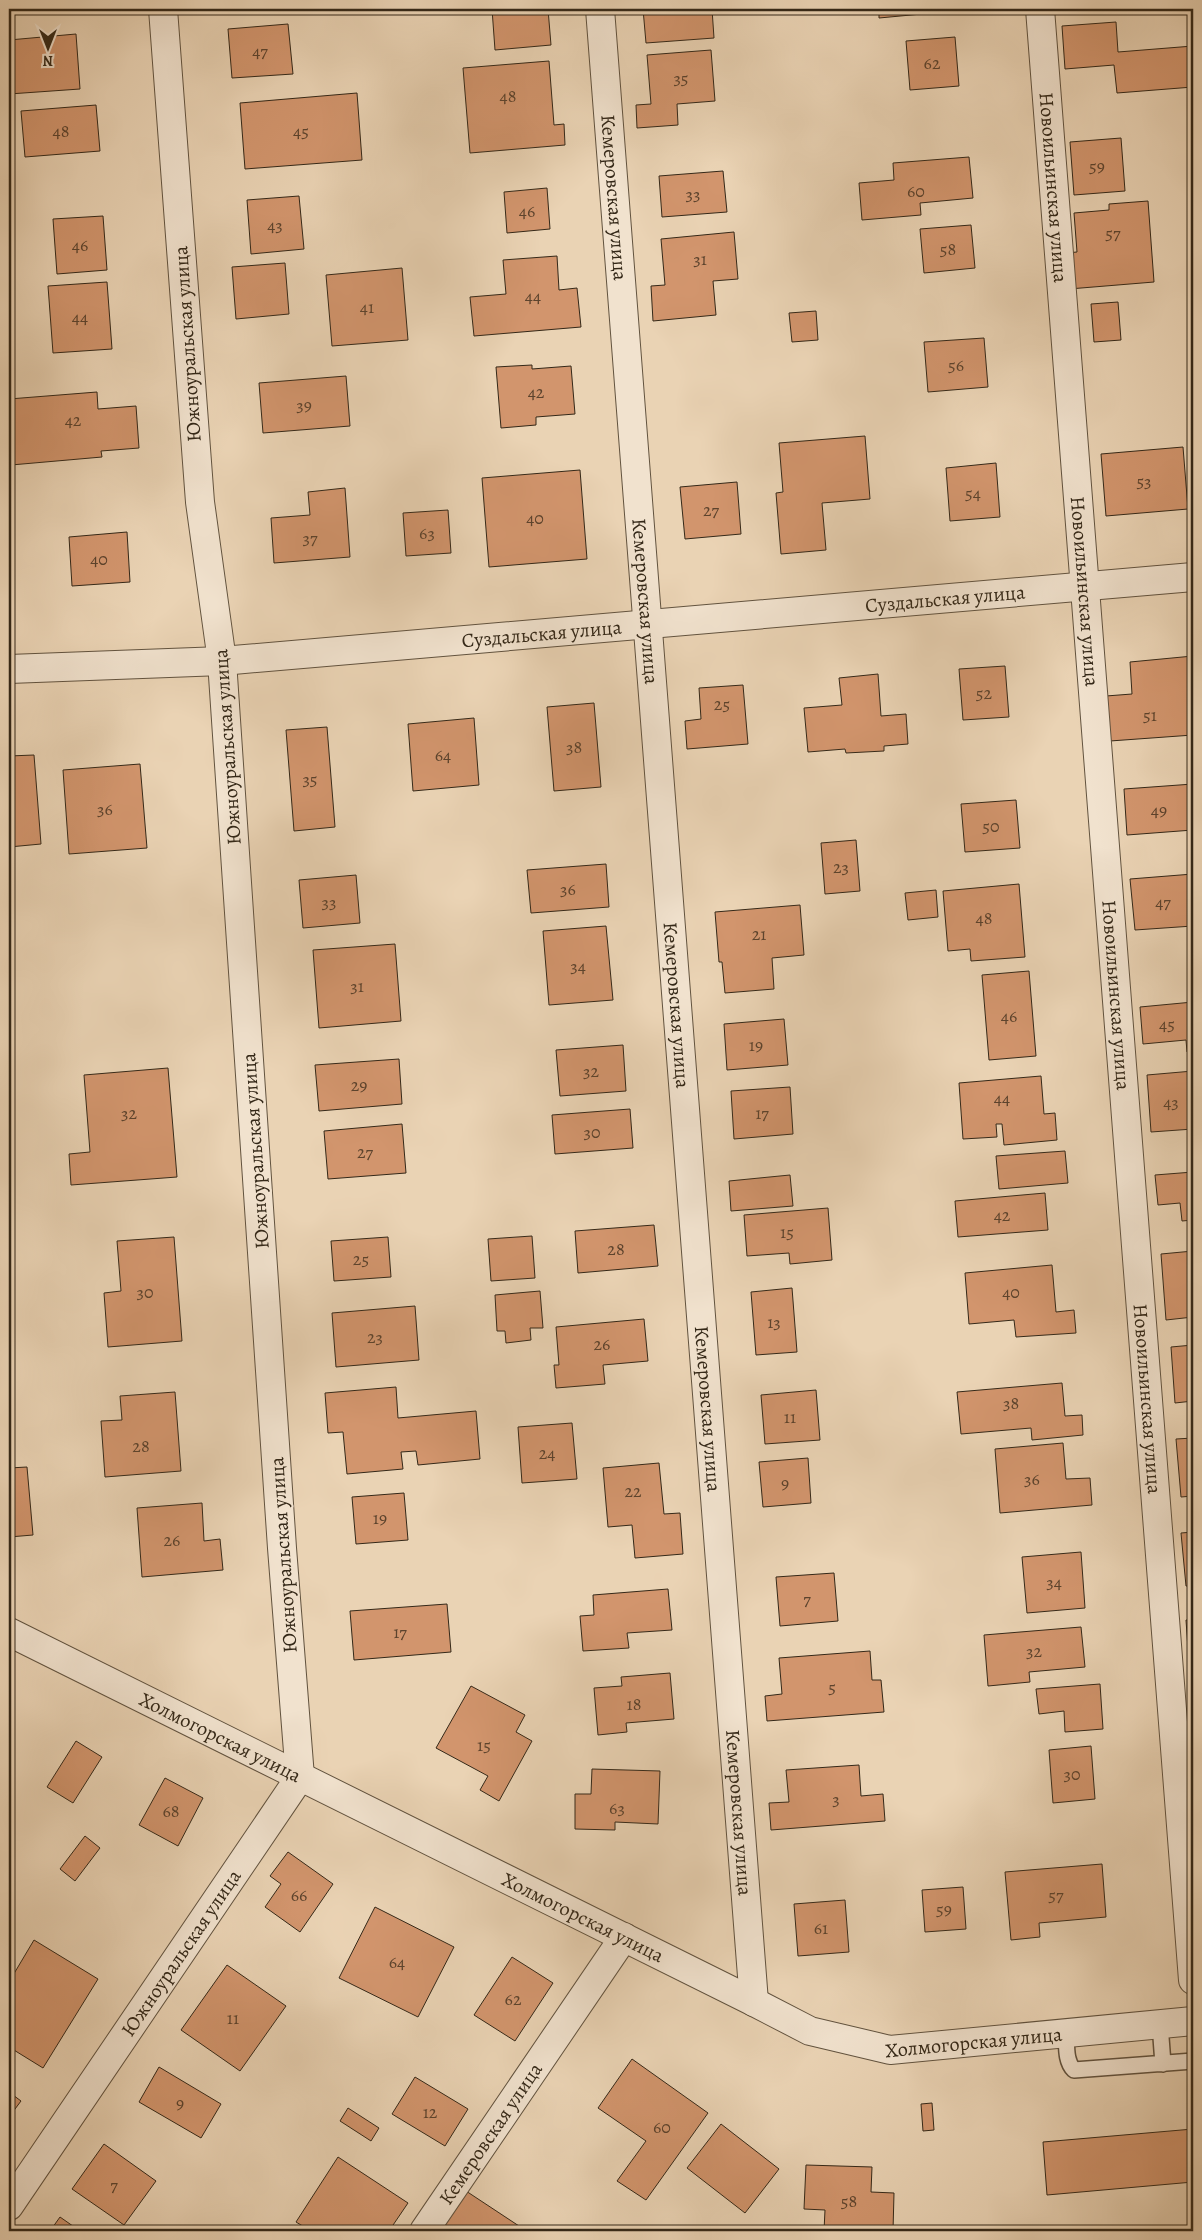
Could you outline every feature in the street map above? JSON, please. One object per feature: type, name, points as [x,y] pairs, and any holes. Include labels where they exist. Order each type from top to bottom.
[{"type":"street","name":"Южноуральская улица","points":[[9,2206],[300,1777],[282,1548],[222,661],[197,477],[163,9]]},
{"type":"street","name":"Кемеровская улица","points":[[600,9],[649,623],[754,2002]]},
{"type":"street","name":"Новоильинская улица","points":[[1040,9],[1193,1980]]},
{"type":"street","name":"Суздальская улица","points":[[9,668],[222,661],[649,623],[1084,588],[1193,577]]},
{"type":"street","name":"Холмогорская улица","points":[[9,1632],[810,2031],[890,2050],[1193,2021]]},
{"type":"street","name":"Кемеровская улица","points":[[424,2231],[624,1937]]},
{"type":"lane","points":[[1160,2024],[1163,2064]]},
{"type":"lane","points":[[1066,2033],[1069,2065],[1074,2070],[1193,2062]]},
{"type":"building","points":[[492,9],[548,9],[551,45],[495,50]]},
{"type":"building","points":[[643,9],[712,9],[714,38],[646,43]]},
{"type":"building","points":[[879,9],[943,9],[943,12],[879,18]]},
{"type":"building","points":[[1116,22],[1118,52],[1193,46],[1193,87],[1117,93],[1114,65],[1065,69],[1062,26]]},
{"type":"building","points":[[288,24],[293,74],[232,78],[228,29]]},
{"type":"building","points":[[76,34],[80,89],[9,94],[9,40]]},
{"type":"building","points":[[955,37],[959,86],[910,90],[906,41]]},
{"type":"building","points":[[711,50],[715,101],[677,104],[678,125],[637,128],[636,105],[651,104],[647,55]]},
{"type":"building","points":[[549,61],[554,125],[564,124],[565,145],[470,153],[463,68]]},
{"type":"building","points":[[357,93],[362,160],[245,169],[240,103]]},
{"type":"building","points":[[96,105],[100,151],[25,157],[21,111]]},
{"type":"building","points":[[1121,138],[1125,191],[1074,195],[1070,142]]},
{"type":"building","points":[[969,157],[973,198],[920,203],[921,215],[862,220],[859,183],[894,180],[893,163]]},
{"type":"building","points":[[723,171],[727,212],[662,217],[659,176]]},
{"type":"building","points":[[547,188],[550,229],[507,233],[504,192]]},
{"type":"building","points":[[299,196],[304,249],[251,254],[247,200]]},
{"type":"building","points":[[1148,201],[1154,282],[1069,289],[1066,253],[1077,252],[1074,213],[1109,210],[1109,204]]},
{"type":"building","points":[[103,216],[107,270],[57,274],[53,219]]},
{"type":"building","points":[[971,225],[975,268],[924,273],[920,229]]},
{"type":"building","points":[[734,232],[738,279],[713,281],[716,315],[653,321],[651,286],[665,285],[661,239]]},
{"type":"building","points":[[557,256],[559,290],[577,288],[581,327],[474,336],[470,297],[506,294],[503,260]]},
{"type":"building","points":[[285,263],[289,314],[236,319],[232,267]]},
{"type":"building","points":[[402,268],[408,340],[332,346],[326,275]]},
{"type":"building","points":[[107,282],[112,349],[53,353],[48,286]]},
{"type":"building","points":[[1118,302],[1121,340],[1094,342],[1091,304]]},
{"type":"building","points":[[816,311],[818,340],[792,342],[789,313]]},
{"type":"building","points":[[984,338],[988,387],[928,392],[924,342]]},
{"type":"building","points":[[532,365],[532,369],[571,366],[575,414],[536,417],[536,425],[501,428],[496,367]]},
{"type":"building","points":[[346,376],[350,426],[263,433],[259,383]]},
{"type":"building","points":[[97,392],[98,409],[136,406],[139,448],[101,451],[102,457],[11,465],[9,399]]},
{"type":"building","points":[[865,436],[870,499],[822,503],[826,550],[781,554],[776,493],[783,492],[779,443]]},
{"type":"building","points":[[1183,447],[1188,509],[1106,516],[1101,454]]},
{"type":"building","points":[[996,463],[1000,517],[950,521],[946,468]]},
{"type":"building","points":[[580,470],[587,559],[489,567],[482,478]]},
{"type":"building","points":[[737,482],[741,534],[685,539],[680,487]]},
{"type":"building","points":[[345,488],[350,557],[274,563],[271,518],[310,515],[308,492]]},
{"type":"building","points":[[448,510],[451,553],[406,556],[403,513]]},
{"type":"building","points":[[127,532],[130,582],[72,586],[69,537]]},
{"type":"building","points":[[1193,656],[1193,735],[1110,741],[1106,696],[1132,694],[1130,662]]},
{"type":"building","points":[[1005,666],[1009,717],[963,720],[959,669]]},
{"type":"building","points":[[878,674],[881,716],[906,714],[908,744],[884,746],[884,751],[846,753],[845,749],[808,752],[804,708],[842,705],[839,678]]},
{"type":"building","points":[[743,685],[748,744],[687,749],[685,721],[701,719],[699,688]]},
{"type":"building","points":[[594,703],[601,787],[554,791],[547,707]]},
{"type":"building","points":[[474,718],[479,785],[413,791],[408,724]]},
{"type":"building","points":[[327,727],[335,827],[294,831],[286,730]]},
{"type":"building","points":[[34,755],[41,844],[9,847],[9,756]]},
{"type":"building","points":[[140,764],[147,848],[69,854],[63,770]]},
{"type":"building","points":[[1193,784],[1193,830],[1127,835],[1124,789]]},
{"type":"building","points":[[1016,800],[1020,848],[965,852],[961,804]]},
{"type":"building","points":[[856,840],[860,891],[825,894],[821,843]]},
{"type":"building","points":[[606,864],[609,907],[531,913],[527,870]]},
{"type":"building","points":[[1193,874],[1193,926],[1135,930],[1130,879]]},
{"type":"building","points":[[356,875],[360,923],[303,928],[299,880]]},
{"type":"building","points":[[1019,884],[1025,957],[971,961],[970,949],[948,951],[943,891]]},
{"type":"building","points":[[936,890],[938,917],[908,920],[905,893]]},
{"type":"building","points":[[800,905],[804,955],[772,958],[774,989],[725,993],[722,962],[719,962],[715,912]]},
{"type":"building","points":[[606,926],[613,1000],[549,1005],[543,931]]},
{"type":"building","points":[[395,944],[401,1021],[319,1028],[313,950]]},
{"type":"building","points":[[1029,971],[1036,1056],[989,1060],[982,975]]},
{"type":"building","points":[[1193,1002],[1193,1051],[1187,1052],[1186,1040],[1143,1044],[1140,1007]]},
{"type":"building","points":[[784,1019],[788,1065],[727,1070],[724,1024]]},
{"type":"building","points":[[623,1045],[626,1091],[560,1096],[556,1050]]},
{"type":"building","points":[[399,1059],[402,1104],[319,1111],[315,1065]]},
{"type":"building","points":[[168,1068],[177,1177],[71,1185],[69,1154],[90,1152],[84,1075]]},
{"type":"building","points":[[1193,1071],[1193,1129],[1151,1132],[1147,1075]]},
{"type":"building","points":[[1041,1076],[1044,1114],[1055,1113],[1057,1140],[1004,1145],[1002,1124],[996,1124],[997,1137],[963,1139],[959,1083]]},
{"type":"building","points":[[790,1087],[793,1134],[734,1139],[731,1091]]},
{"type":"building","points":[[630,1109],[633,1148],[555,1154],[552,1115]]},
{"type":"building","points":[[402,1124],[406,1173],[328,1179],[324,1131]]},
{"type":"building","points":[[1065,1151],[1068,1183],[999,1189],[996,1156]]},
{"type":"building","points":[[1193,1172],[1193,1220],[1182,1221],[1180,1203],[1158,1205],[1155,1175]]},
{"type":"building","points":[[790,1175],[793,1206],[731,1211],[729,1181]]},
{"type":"building","points":[[1045,1193],[1048,1230],[958,1237],[955,1201]]},
{"type":"building","points":[[828,1208],[832,1260],[790,1264],[789,1253],[747,1256],[744,1215]]},
{"type":"building","points":[[654,1225],[658,1266],[578,1273],[575,1231]]},
{"type":"building","points":[[532,1236],[535,1278],[491,1281],[488,1239]]},
{"type":"building","points":[[174,1237],[182,1341],[108,1347],[104,1293],[121,1291],[117,1241]]},
{"type":"building","points":[[388,1237],[391,1277],[334,1281],[331,1241]]},
{"type":"building","points":[[1193,1251],[1193,1317],[1166,1320],[1161,1254]]},
{"type":"building","points":[[1052,1265],[1056,1312],[1074,1310],[1076,1333],[1016,1337],[1014,1320],[969,1324],[965,1273]]},
{"type":"building","points":[[792,1288],[797,1352],[756,1355],[751,1292]]},
{"type":"building","points":[[540,1291],[543,1328],[530,1328],[531,1340],[506,1343],[505,1331],[497,1331],[495,1295]]},
{"type":"building","points":[[415,1306],[419,1360],[336,1367],[332,1313]]},
{"type":"building","points":[[644,1319],[648,1361],[603,1365],[605,1384],[556,1388],[554,1365],[559,1365],[556,1327]]},
{"type":"building","points":[[1193,1345],[1193,1401],[1175,1403],[1171,1347]]},
{"type":"building","points":[[1062,1383],[1065,1416],[1082,1415],[1083,1435],[1032,1440],[1031,1428],[961,1434],[957,1392]]},
{"type":"building","points":[[396,1387],[398,1418],[476,1411],[480,1459],[418,1465],[416,1451],[401,1452],[403,1469],[347,1474],[343,1432],[328,1433],[325,1393]]},
{"type":"building","points":[[816,1390],[820,1440],[765,1444],[761,1395]]},
{"type":"building","points":[[175,1392],[181,1471],[105,1477],[101,1421],[122,1420],[120,1396]]},
{"type":"building","points":[[572,1423],[577,1479],[522,1483],[518,1427]]},
{"type":"building","points":[[1193,1438],[1193,1496],[1181,1497],[1176,1439]]},
{"type":"building","points":[[1063,1443],[1066,1479],[1090,1478],[1092,1505],[1000,1513],[995,1449]]},
{"type":"building","points":[[808,1458],[811,1503],[763,1507],[759,1462]]},
{"type":"building","points":[[659,1463],[664,1514],[680,1513],[683,1554],[635,1558],[632,1525],[608,1527],[603,1468]]},
{"type":"building","points":[[27,1467],[33,1535],[9,1537],[9,1468]]},
{"type":"building","points":[[404,1493],[408,1540],[356,1544],[352,1497]]},
{"type":"building","points":[[202,1503],[204,1541],[220,1539],[223,1570],[142,1577],[137,1508]]},
{"type":"building","points":[[1193,1532],[1193,1586],[1186,1586],[1181,1533]]},
{"type":"building","points":[[1081,1552],[1085,1608],[1027,1613],[1022,1557]]},
{"type":"building","points":[[834,1573],[838,1621],[780,1626],[776,1577]]},
{"type":"building","points":[[668,1589],[672,1630],[627,1633],[629,1648],[583,1651],[580,1616],[594,1615],[593,1595]]},
{"type":"building","points":[[447,1604],[451,1652],[354,1660],[350,1611]]},
{"type":"building","points":[[1186,1620],[1193,1620],[1193,1678],[1190,1678]]},
{"type":"building","points":[[1081,1627],[1085,1667],[1029,1672],[1030,1682],[988,1686],[984,1635]]},
{"type":"building","points":[[870,1651],[872,1680],[881,1680],[884,1712],[767,1721],[765,1696],[782,1694],[779,1658]]},
{"type":"building","points":[[670,1673],[674,1719],[626,1723],[627,1732],[598,1735],[594,1688],[622,1686],[621,1677]]},
{"type":"building","points":[[1100,1684],[1103,1729],[1065,1732],[1064,1711],[1039,1714],[1036,1689]]},
{"type":"building","points":[[471,1686],[525,1715],[516,1732],[532,1741],[499,1801],[480,1790],[488,1776],[436,1748]]},
{"type":"building","points":[[76,1741],[102,1757],[73,1803],[47,1787]]},
{"type":"building","points":[[1091,1746],[1095,1799],[1053,1803],[1049,1750]]},
{"type":"building","points":[[859,1765],[861,1796],[883,1794],[885,1821],[771,1830],[769,1803],[789,1802],[786,1770]]},
{"type":"building","points":[[592,1769],[660,1771],[658,1824],[615,1822],[615,1830],[575,1829],[575,1794],[591,1794]]},
{"type":"building","points":[[165,1778],[203,1798],[178,1846],[139,1825]]},
{"type":"building","points":[[85,1836],[100,1848],[75,1881],[60,1869]]},
{"type":"building","points":[[288,1852],[333,1884],[300,1932],[265,1907],[281,1884],[270,1876]]},
{"type":"building","points":[[1102,1864],[1106,1917],[1039,1923],[1040,1937],[1011,1940],[1005,1872]]},
{"type":"building","points":[[963,1887],[966,1929],[925,1932],[922,1890]]},
{"type":"building","points":[[845,1900],[849,1952],[798,1956],[794,1904]]},
{"type":"building","points":[[375,1907],[454,1947],[418,2017],[339,1978]]},
{"type":"building","points":[[34,1940],[98,1979],[43,2068],[9,2047],[9,1982]]},
{"type":"building","points":[[512,1957],[553,1983],[515,2041],[474,2015]]},
{"type":"building","points":[[227,1965],[286,2006],[240,2071],[181,2030]]},
{"type":"building","points":[[632,2059],[708,2113],[646,2200],[617,2181],[646,2141],[598,2108]]},
{"type":"building","points":[[159,2067],[221,2104],[201,2138],[139,2102]]},
{"type":"building","points":[[415,2077],[468,2109],[445,2146],[392,2114]]},
{"type":"building","points":[[9,2092],[21,2101],[9,2117]]},
{"type":"building","points":[[932,2103],[934,2130],[923,2131],[921,2104]]},
{"type":"building","points":[[348,2108],[379,2128],[371,2141],[340,2121]]},
{"type":"building","points":[[721,2124],[779,2169],[745,2213],[687,2168]]},
{"type":"building","points":[[1193,2129],[1193,2182],[1047,2195],[1043,2142]]},
{"type":"building","points":[[104,2144],[156,2181],[124,2225],[72,2189]]},
{"type":"building","points":[[338,2157],[408,2203],[389,2231],[311,2231],[296,2222]]},
{"type":"building","points":[[806,2165],[872,2167],[871,2192],[894,2193],[893,2231],[824,2231],[825,2210],[804,2209]]},
{"type":"building","points":[[466,2191],[519,2226],[516,2231],[439,2231]]},
{"type":"building","points":[[60,2217],[80,2231],[50,2231]]}]
